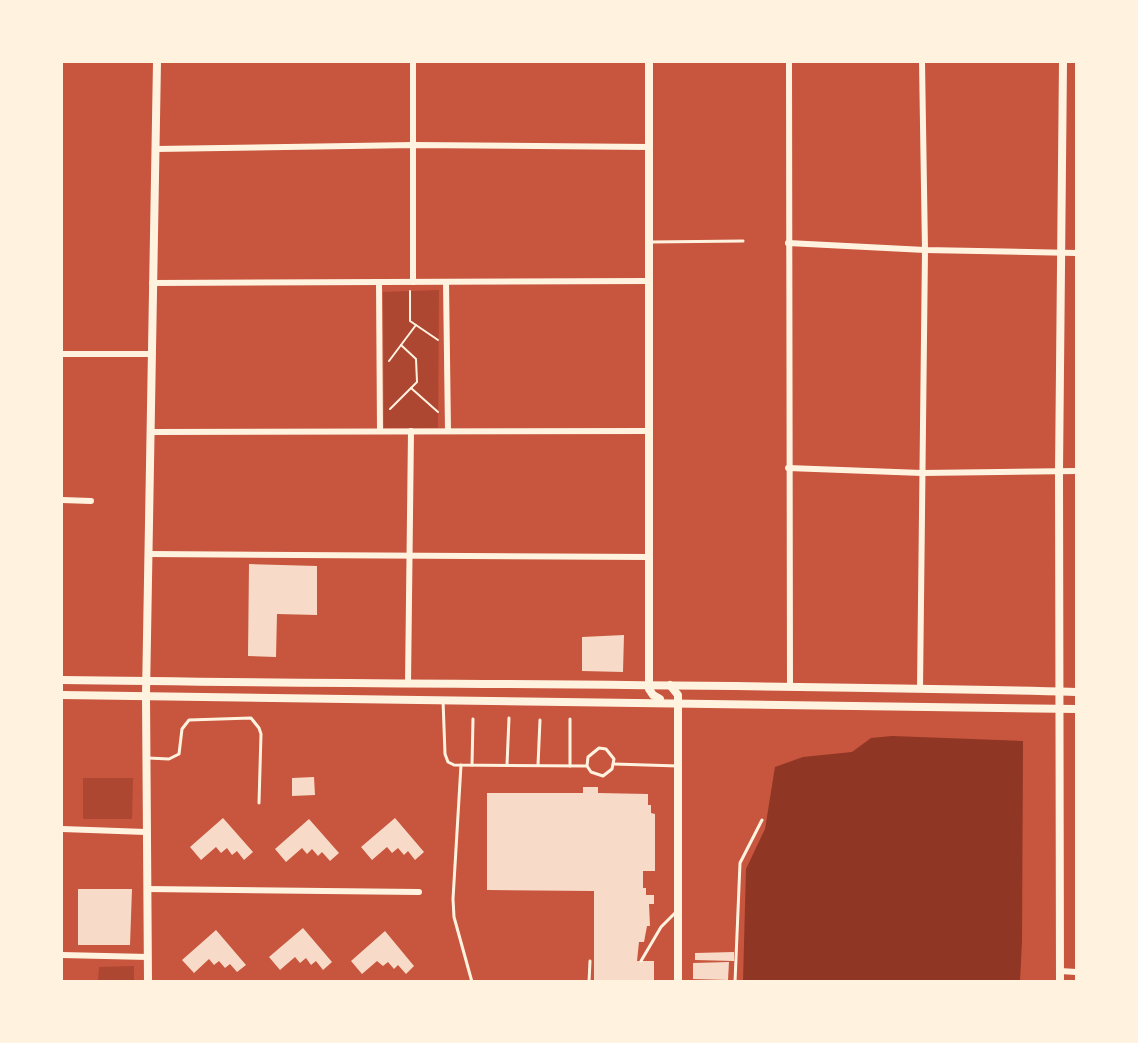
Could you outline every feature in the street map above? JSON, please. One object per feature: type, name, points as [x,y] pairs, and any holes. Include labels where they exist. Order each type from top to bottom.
[{"type":"main road","points":[[148,981],[146,696],[157,62]]},
{"type":"main road","points":[[649,62],[649,684],[651,693],[664,700]]},
{"type":"main road","points":[[1060,981],[1059,471],[1063,62]]},
{"type":"main road","points":[[62,680],[649,684],[1077,692]]},
{"type":"main road","points":[[670,685],[676,692],[678,700],[678,981]]},
{"type":"main road","points":[[62,695],[443,700],[678,700],[1077,709]]},
{"type":"street","points":[[412,282],[413,62]]},
{"type":"street","points":[[789,62],[790,687]]},
{"type":"street","points":[[920,689],[925,250],[922,62]]},
{"type":"street","points":[[156,149],[414,145],[649,147]]},
{"type":"street","points":[[788,243],[925,250],[1077,253]]},
{"type":"street","points":[[153,283],[649,281]]},
{"type":"street","points":[[379,282],[380,431]]},
{"type":"street","points":[[446,282],[448,431]]},
{"type":"street","points":[[62,354],[152,354]]},
{"type":"street","points":[[151,432],[649,430]]},
{"type":"street","points":[[408,684],[411,431]]},
{"type":"street","points":[[788,468],[922,473],[1077,471]]},
{"type":"street","points":[[62,500],[91,501]]},
{"type":"street","points":[[149,554],[649,557]]},
{"type":"street","points":[[62,829],[146,832]]},
{"type":"street","points":[[147,889],[419,892]]},
{"type":"street","points":[[62,955],[148,957]]},
{"type":"street","points":[[1060,971],[1077,972]]},
{"type":"lane","points":[[649,242],[743,241]]},
{"type":"lane","points":[[443,700],[445,754],[448,762],[461,765],[587,766]]},
{"type":"lane","points":[[146,758],[169,759],[179,754],[182,729],[189,720],[250,718],[256,722],[261,734],[259,803]]},
{"type":"lane","points":[[507,765],[509,718]]},
{"type":"lane","points":[[472,765],[473,719]]},
{"type":"lane","points":[[570,719],[570,766]]},
{"type":"lane","points":[[538,765],[540,720]]},
{"type":"lane","points":[[599,748],[611,753],[614,764],[609,773],[603,776],[591,772],[587,766],[588,757],[592,751],[599,748]]},
{"type":"lane","points":[[614,764],[678,766]]},
{"type":"lane","points":[[461,765],[453,899],[454,917],[472,981]]},
{"type":"lane","points":[[735,981],[741,863],[762,820]]},
{"type":"lane","points":[[641,961],[665,921],[678,909]]},
{"type":"lane","points":[[589,981],[590,961]]},
{"type":"path","points":[[410,291],[410,321],[438,340]]},
{"type":"path","points":[[384,369],[416,325]]},
{"type":"path","points":[[384,415],[417,382],[416,359],[401,345]]},
{"type":"path","points":[[411,388],[438,412]]},
{"type":"shaded area","points":[[439,290],[438,428],[384,428],[383,292]]},
{"type":"shaded area","points":[[892,736],[1023,741],[1020,981],[743,981],[746,869],[765,829],[775,767],[803,757],[852,752],[871,738]]},
{"type":"shaded area","points":[[83,778],[133,778],[132,819],[83,819]]},
{"type":"shaded area","points":[[134,966],[134,981],[98,981],[99,967]]},
{"type":"building","points":[[249,564],[317,566],[317,615],[277,614],[276,657],[248,656]]},
{"type":"building","points":[[624,635],[623,672],[582,671],[582,637]]},
{"type":"building","points":[[314,777],[315,795],[292,796],[292,778]]},
{"type":"building","points":[[583,787],[598,787],[598,793],[648,794],[648,805],[651,805],[651,813],[655,814],[655,871],[643,871],[643,888],[646,888],[646,895],[654,895],[654,904],[649,904],[650,926],[647,926],[644,942],[639,942],[637,961],[654,961],[654,981],[594,981],[594,891],[487,890],[487,793],[583,793]]},
{"type":"building","points":[[223,818],[253,852],[244,860],[237,851],[232,855],[227,848],[221,853],[216,847],[201,860],[190,847]]},
{"type":"building","points":[[395,818],[424,852],[415,860],[408,851],[404,855],[398,848],[392,853],[387,847],[372,860],[361,847]]},
{"type":"building","points":[[309,819],[339,853],[330,861],[322,852],[318,856],[312,849],[307,854],[302,848],[286,862],[275,849]]},
{"type":"building","points":[[78,889],[132,889],[130,945],[78,945]]},
{"type":"building","points":[[303,928],[332,962],[323,970],[316,961],[311,965],[306,958],[300,963],[295,957],[280,970],[269,957]]},
{"type":"building","points":[[216,930],[246,965],[237,972],[230,964],[225,968],[219,961],[214,965],[209,959],[194,973],[182,960]]},
{"type":"building","points":[[385,931],[414,966],[406,974],[398,965],[394,969],[388,962],[383,966],[377,961],[362,974],[351,961]]},
{"type":"building","points":[[734,952],[734,961],[695,960],[695,953]]},
{"type":"building","points":[[729,962],[728,980],[693,979],[693,963]]}]
